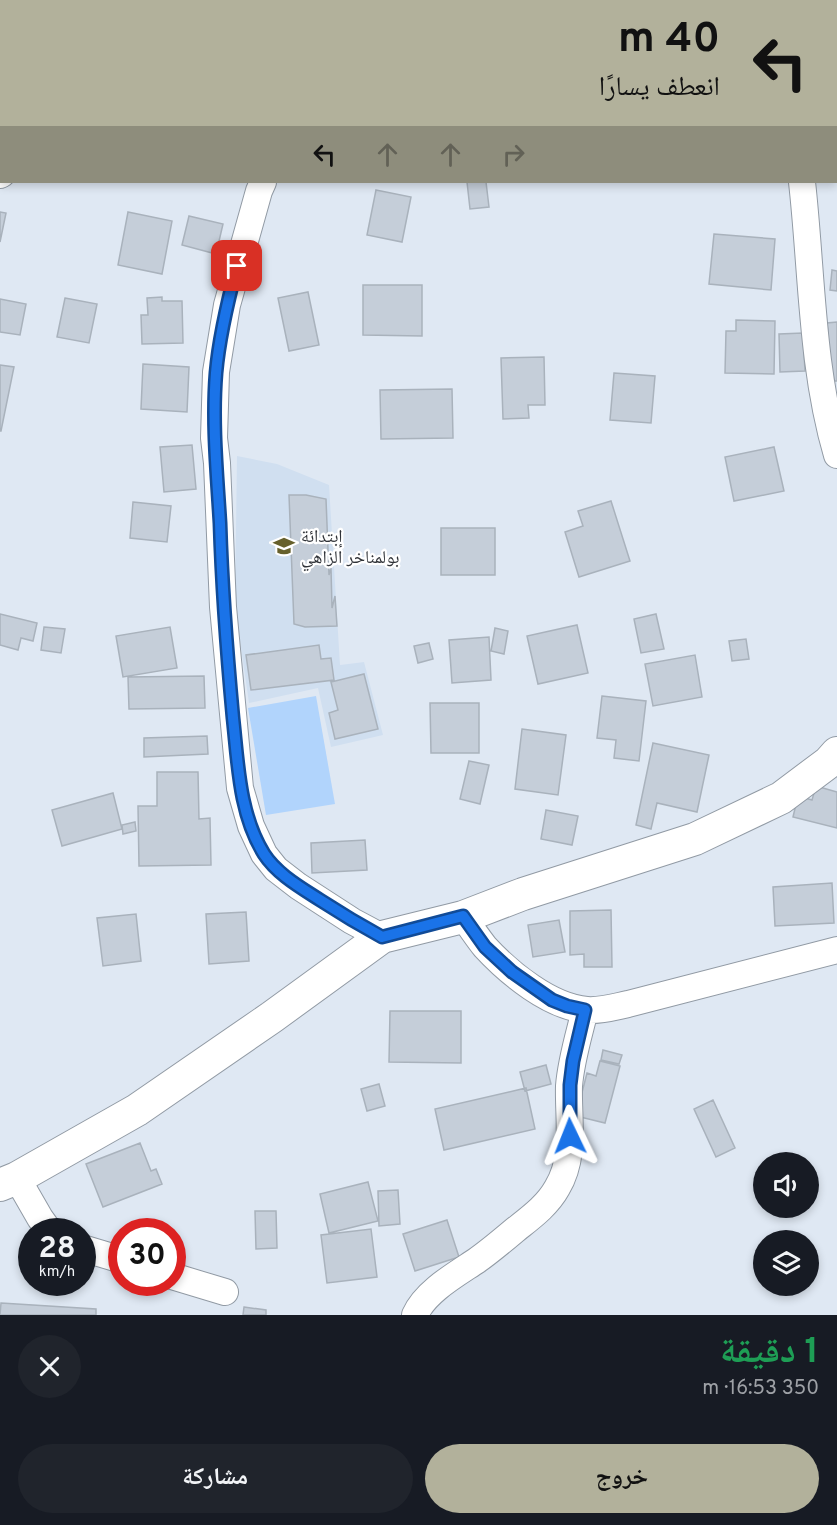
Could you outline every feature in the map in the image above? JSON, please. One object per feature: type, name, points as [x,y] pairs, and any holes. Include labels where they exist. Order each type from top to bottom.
[{"type":"street","points":[[263,183],[249,223],[227,305],[216,372],[214,438],[223,607],[240,788],[251,826],[264,854],[276,869],[352,921],[382,937]]},
{"type":"street","points":[[802,183],[816,343],[824,400],[837,454]]},
{"type":"street","points":[[40,1218],[8,1182],[137,1110],[272,1017],[382,937],[463,916],[523,894],[695,839],[781,798],[829,762],[837,753]]},
{"type":"street","points":[[463,916],[485,947],[512,972],[552,1000],[585,1010],[602,1010],[628,1004],[837,950]]},
{"type":"street","points":[[415,1315],[433,1292],[488,1253],[541,1209],[557,1188],[568,1154],[570,1085],[585,1010]]},
{"type":"street","points":[[186,1280],[225,1292]]},
{"type":"shaded area","name":"إبتدائة بولمناخر الزاهي","points":[[237,456],[277,464],[329,485],[340,665],[364,662],[383,735],[331,747],[318,688],[249,703],[235,606]]},
{"type":"shaded area","points":[[316,696],[335,804],[266,815],[248,708]]},
{"type":"building","points":[[467,183],[486,183],[489,207],[470,209]]},
{"type":"building","points":[[376,190],[411,197],[402,242],[367,235]]},
{"type":"building","points":[[0,212],[6,213],[0,242]]},
{"type":"building","points":[[128,212],[172,221],[162,274],[118,265]]},
{"type":"building","points":[[189,216],[223,224],[216,254],[182,245]]},
{"type":"building","points":[[714,234],[775,239],[771,290],[709,284]]},
{"type":"building","points":[[832,270],[837,271],[837,291],[830,290]]},
{"type":"building","points":[[363,285],[422,285],[422,336],[363,335]]},
{"type":"building","points":[[308,292],[319,345],[289,351],[278,298]]},
{"type":"building","points":[[162,297],[162,301],[182,301],[183,343],[142,344],[141,315],[148,315],[147,298]]},
{"type":"building","points":[[65,298],[97,304],[89,343],[57,337]]},
{"type":"building","points":[[0,299],[26,304],[20,335],[0,332]]},
{"type":"building","points":[[736,320],[775,321],[774,374],[725,373],[726,331],[736,331]]},
{"type":"building","points":[[837,322],[837,381],[832,381],[827,323]]},
{"type":"building","points":[[803,333],[805,371],[780,372],[779,334]]},
{"type":"building","points":[[544,357],[545,405],[528,405],[529,418],[503,419],[501,358]]},
{"type":"building","points":[[143,364],[189,367],[187,412],[141,409]]},
{"type":"building","points":[[0,365],[14,367],[1,431],[0,431]]},
{"type":"building","points":[[614,373],[655,376],[651,423],[610,420]]},
{"type":"building","points":[[452,389],[453,438],[381,439],[380,390]]},
{"type":"building","points":[[192,445],[196,489],[164,492],[160,447]]},
{"type":"building","points":[[774,447],[784,491],[734,501],[725,457]]},
{"type":"building","points":[[289,495],[306,495],[326,499],[329,575],[331,568],[332,608],[335,596],[337,626],[305,627],[294,624]]},
{"type":"building","points":[[611,501],[630,561],[579,577],[565,532],[583,526],[578,511]]},
{"type":"building","points":[[133,502],[171,506],[167,542],[130,538]]},
{"type":"building","points":[[441,528],[495,528],[495,575],[441,575]]},
{"type":"building","points":[[0,614],[37,623],[33,641],[21,638],[18,650],[0,645]]},
{"type":"building","points":[[656,614],[664,649],[641,653],[634,619]]},
{"type":"building","points":[[577,625],[588,673],[538,684],[527,636]]},
{"type":"building","points":[[44,627],[65,629],[61,653],[41,650]]},
{"type":"building","points":[[170,627],[177,668],[123,677],[116,636]]},
{"type":"building","points":[[495,628],[508,631],[504,654],[491,651]]},
{"type":"building","points":[[489,637],[491,680],[452,683],[449,640]]},
{"type":"building","points":[[746,639],[749,659],[732,661],[729,641]]},
{"type":"building","points":[[429,643],[433,659],[418,663],[414,646]]},
{"type":"building","points":[[319,645],[321,659],[331,658],[334,680],[251,690],[246,655]]},
{"type":"building","points":[[695,655],[702,697],[653,706],[645,664]]},
{"type":"building","points":[[364,674],[378,729],[335,739],[329,713],[338,710],[331,682]]},
{"type":"building","points":[[204,676],[205,708],[129,709],[128,677]]},
{"type":"building","points":[[602,696],[646,701],[639,761],[614,758],[616,740],[597,738]]},
{"type":"building","points":[[430,703],[479,703],[479,753],[431,753]]},
{"type":"building","points":[[522,729],[566,735],[558,795],[515,789]]},
{"type":"building","points":[[207,736],[208,754],[144,757],[144,738]]},
{"type":"building","points":[[653,743],[709,755],[697,812],[657,803],[651,829],[636,825]]},
{"type":"building","points":[[469,761],[489,765],[480,804],[460,799]]},
{"type":"building","points":[[157,772],[198,772],[199,819],[210,818],[211,865],[139,866],[138,806],[157,806]]},
{"type":"building","points":[[816,786],[837,792],[837,828],[793,817],[798,796],[812,800]]},
{"type":"building","points":[[113,793],[122,829],[62,846],[52,810]]},
{"type":"building","points":[[546,810],[578,816],[572,845],[541,839]]},
{"type":"building","points":[[135,822],[136,831],[123,834],[122,825]]},
{"type":"building","points":[[365,840],[367,870],[312,873],[311,843]]},
{"type":"building","points":[[832,883],[834,923],[775,926],[773,887]]},
{"type":"building","points":[[611,910],[612,967],[584,967],[584,954],[570,955],[570,911]]},
{"type":"building","points":[[246,912],[249,961],[209,964],[206,914]]},
{"type":"building","points":[[136,914],[141,961],[103,966],[97,918]]},
{"type":"building","points":[[559,920],[565,952],[533,957],[528,925]]},
{"type":"building","points":[[390,1011],[461,1011],[461,1063],[389,1062]]},
{"type":"building","points":[[603,1050],[622,1055],[619,1064],[601,1060]]},
{"type":"building","points":[[600,1061],[620,1066],[605,1123],[576,1116],[587,1073],[596,1076]]},
{"type":"building","points":[[546,1065],[551,1084],[525,1091],[520,1072]]},
{"type":"building","points":[[379,1084],[385,1106],[367,1111],[361,1089]]},
{"type":"building","points":[[526,1088],[535,1129],[444,1150],[435,1109]]},
{"type":"building","points":[[713,1100],[735,1148],[716,1157],[694,1109]]},
{"type":"building","points":[[140,1143],[151,1171],[156,1169],[162,1184],[103,1207],[86,1164]]},
{"type":"building","points":[[368,1182],[378,1221],[329,1233],[320,1194]]},
{"type":"building","points":[[398,1190],[400,1224],[379,1226],[378,1191]]},
{"type":"building","points":[[255,1211],[276,1211],[277,1248],[256,1249]]},
{"type":"building","points":[[447,1220],[459,1257],[415,1271],[403,1234]]},
{"type":"building","points":[[371,1229],[377,1277],[327,1283],[321,1235]]},
{"type":"building","points":[[1,1303],[96,1309],[96,1315],[0,1315]]},
{"type":"building","points":[[244,1307],[266,1310],[266,1315],[243,1315]]},
{"type":"place","name":"إبتدائة بولمناخر الزاهي","points":[[284,546]]},
{"type":"route","points":[[237,266],[227,305],[216,372],[214,438],[223,607],[231,700],[240,788],[251,826],[264,854],[276,869],[352,921],[382,937],[463,916],[485,947],[532,988],[552,1000],[585,1010],[570,1085],[570,1136]]}]
